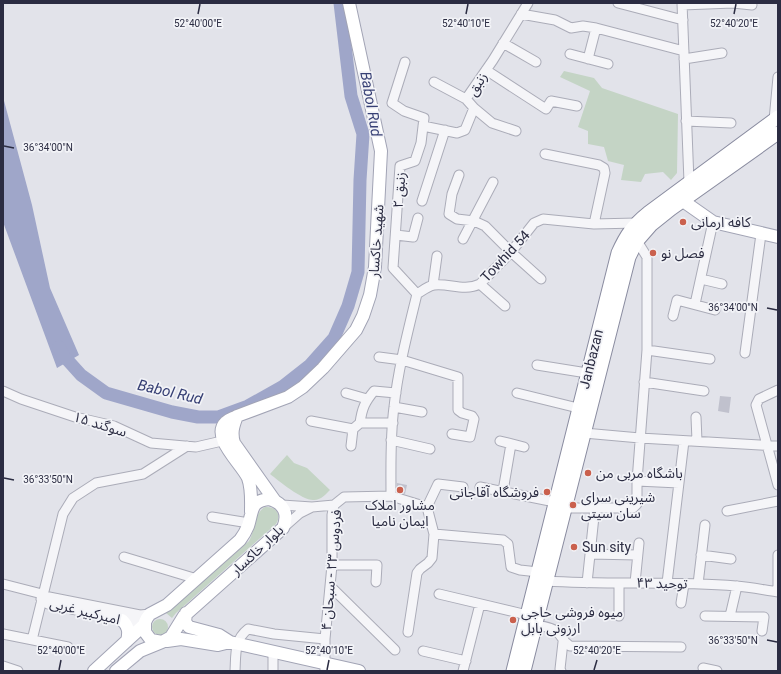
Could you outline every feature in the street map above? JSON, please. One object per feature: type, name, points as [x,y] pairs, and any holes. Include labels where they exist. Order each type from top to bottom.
[{"type":"highway","name":"Janbazan","points":[[519,670],[535,625],[542,577],[560,505],[578,408],[618,254],[626,236],[636,223],[776,118]]},
{"type":"highway","name":"Janbazan","points":[[560,505],[584,433],[628,257],[637,241],[651,226],[683,201],[778,133]]},
{"type":"highway","name":"Janbazan","points":[[519,670],[527,615],[542,577]]},
{"type":"main road","name":"شهید خاکسار","points":[[237,416],[288,397],[303,387],[323,368],[356,330],[364,316],[370,295],[375,267],[381,150],[349,3]]},
{"type":"main road","points":[[683,201],[713,222],[778,237]]},
{"type":"main road","points":[[237,416],[227,421],[224,425],[222,441],[248,478],[251,489],[250,518]]},
{"type":"main road","points":[[237,416],[232,430],[234,443],[278,503]]},
{"type":"main road","name":"بلوار خاکسار","points":[[152,613],[167,605],[240,540],[246,530],[257,503],[269,499],[278,503],[286,516],[286,522],[283,528],[186,614],[167,639]]},
{"type":"main road","points":[[94,671],[144,625],[147,618],[152,613]]},
{"type":"main road","points":[[186,614],[185,622],[189,627],[219,635],[233,643],[273,652],[325,668],[359,671]]},
{"type":"main road","points":[[122,620],[129,630],[127,641]]},
{"type":"main road","points":[[144,625],[145,632],[151,640],[181,638],[218,645],[233,643]]},
{"type":"main road","points":[[116,671],[140,651],[167,639]]},
{"type":"street","name":"زنبق","points":[[423,126],[457,133],[465,130],[474,108],[466,99],[528,3]]},
{"type":"street","points":[[618,3],[683,20]]},
{"type":"street","points":[[689,182],[682,4],[733,3],[752,5]]},
{"type":"street","points":[[521,14],[555,20],[571,28],[583,26],[596,28],[684,55],[722,53]]},
{"type":"street","points":[[588,59],[596,28]]},
{"type":"street","points":[[503,43],[536,62]]},
{"type":"street","points":[[570,54],[608,64]]},
{"type":"street","points":[[406,62],[392,103],[404,111],[424,118],[423,126]]},
{"type":"street","points":[[486,70],[546,109],[550,101],[577,106]]},
{"type":"street","points":[[776,118],[778,77]]},
{"type":"street","points":[[434,82],[466,99]]},
{"type":"street","points":[[474,108],[492,123],[516,131]]},
{"type":"street","points":[[686,121],[731,123]]},
{"type":"street","name":"زنبق ۲","points":[[417,294],[393,268],[400,166],[415,161],[421,142],[423,126]]},
{"type":"street","points":[[422,201],[445,130]]},
{"type":"street","points":[[545,154],[599,165],[604,168],[605,173],[594,224]]},
{"type":"street","points":[[459,175],[452,194],[449,214],[457,218],[474,220],[485,226],[541,279]]},
{"type":"street","points":[[463,239],[493,182]]},
{"type":"street","points":[[396,235],[413,237],[418,218]]},
{"type":"street","name":"Towhid 54","points":[[433,285],[467,288],[480,284],[511,252],[538,220],[543,219],[594,224],[636,223]]},
{"type":"street","points":[[695,304],[713,222]]},
{"type":"street","points":[[745,352],[761,234]]},
{"type":"street","points":[[480,487],[560,505],[633,508],[636,506],[644,382],[648,350],[647,257],[637,241]]},
{"type":"street","points":[[391,496],[394,407],[402,360],[417,294],[433,285],[437,256]]},
{"type":"street","points":[[701,279],[722,284]]},
{"type":"street","points":[[480,284],[505,306]]},
{"type":"street","points":[[673,316],[677,300],[715,310]]},
{"type":"street","points":[[648,350],[710,360]]},
{"type":"street","points":[[379,357],[402,360],[458,377],[458,410],[472,416],[474,419],[470,437],[452,434]]},
{"type":"street","points":[[536,365],[587,373]]},
{"type":"street","points":[[644,382],[704,391]]},
{"type":"street","points":[[778,390],[759,399],[756,405],[778,485]]},
{"type":"street","name":"سوگند ۱۵","points":[[3,391],[21,399],[75,416],[114,426],[151,443],[196,447],[222,441]]},
{"type":"street","points":[[351,446],[367,399],[374,391],[396,393]]},
{"type":"street","points":[[346,393],[367,399]]},
{"type":"street","points":[[517,393],[578,408]]},
{"type":"street","points":[[394,407],[422,412]]},
{"type":"street","points":[[696,417],[697,441]]},
{"type":"street","points":[[311,421],[357,426],[393,423]]},
{"type":"street","points":[[584,433],[684,441],[778,446]]},
{"type":"street","points":[[392,440],[430,449]]},
{"type":"street","points":[[500,441],[524,448]]},
{"type":"street","points":[[667,583],[684,441]]},
{"type":"street","points":[[503,491],[511,444]]},
{"type":"street","points":[[32,640],[63,514],[73,498],[96,482],[143,474],[187,446]]},
{"type":"street","points":[[637,481],[679,483]]},
{"type":"street","points":[[408,632],[417,573],[420,568],[430,561],[434,534],[427,507],[438,484],[463,487]]},
{"type":"street","name":"فردوس ۲۳ - سبحان ۴","points":[[325,668],[325,639],[332,565],[332,515],[334,505],[344,497],[391,496],[427,507]]},
{"type":"street","points":[[727,511],[778,501]]},
{"type":"street","points":[[278,503],[312,506],[334,505]]},
{"type":"street","points":[[283,528],[300,513],[312,506]]},
{"type":"street","points":[[587,583],[595,507]]},
{"type":"street","points":[[212,517],[250,518]]},
{"type":"street","points":[[698,584],[705,525]]},
{"type":"street","name":"توحید ۴۳","points":[[434,534],[503,540],[508,544],[511,567],[542,577],[587,583],[667,583],[737,586],[778,592]]},
{"type":"street","points":[[634,583],[638,543]]},
{"type":"street","points":[[590,554],[637,554]]},
{"type":"street","points":[[701,555],[731,559]]},
{"type":"street","points":[[778,555],[778,592]]},
{"type":"street","points":[[124,557],[197,579]]},
{"type":"street","points":[[332,565],[377,565],[376,582]]},
{"type":"street","points":[[619,583],[619,616]]},
{"type":"street","points":[[3,584],[42,597]]},
{"type":"street","points":[[681,603],[684,584]]},
{"type":"street","points":[[330,586],[395,650]]},
{"type":"street","points":[[730,616],[737,586]]},
{"type":"street","points":[[439,594],[527,615]]},
{"type":"street","name":"امیرکبیر غربی","points":[[42,597],[49,597],[140,615],[152,613]]},
{"type":"street","name":"امیرکبیر غربی","points":[[42,597],[48,604],[144,625]]},
{"type":"street","points":[[463,671],[480,604]]},
{"type":"street","points":[[705,616],[764,618],[762,631]]},
{"type":"street","points":[[535,625],[549,628],[558,632],[563,642],[561,671]]},
{"type":"street","points":[[235,671],[233,643],[248,629],[274,634],[325,639]]},
{"type":"street","points":[[3,634],[68,647]]},
{"type":"street","points":[[563,642],[570,646],[681,647]]},
{"type":"street","points":[[423,651],[466,660]]},
{"type":"street","points":[[273,652],[273,671]]},
{"type":"street","points":[[3,666],[18,671]]},
{"type":"street","points":[[703,668],[717,671]]},
{"type":"green space","points":[[564,71],[594,78],[602,88],[678,114],[677,173],[671,180],[663,172],[645,174],[641,182],[621,180],[624,165],[608,161],[604,147],[588,144],[588,131],[578,127],[590,91],[560,77]]},
{"type":"green space","points":[[287,455],[294,463],[307,468],[330,490],[319,499],[309,499],[291,490],[270,474]]},
{"type":"green space","points":[[265,507],[272,508],[277,512],[278,521],[276,524],[172,618],[166,613],[249,541],[259,513]]},
{"type":"green space","points":[[160,619],[167,624],[168,627],[163,634],[160,635],[153,630],[152,627],[157,620]]},
{"type":"water","points":[[3,97],[32,205],[50,288],[79,355],[57,368],[3,222]]},
{"type":"building","points":[[720,396],[731,397],[729,413],[718,411]]},
{"type":"building","name":"مشاور املاک ایمان نامیا","points":[[397,483],[407,485],[405,494],[397,492]]},
{"type":"waterway","name":"Babol Rud","points":[[59,347],[63,355],[81,375],[106,393],[172,412],[198,417],[218,417],[248,406],[282,387],[310,365],[334,338],[348,306],[358,272],[360,180],[363,134],[351,96],[340,3]]},
{"type":"place","name":"کافه ارمانی","points":[[683,222]]},
{"type":"place","name":"فصل نو","points":[[653,253]]},
{"type":"place","name":"باشگاه مربی من","points":[[588,473]]},
{"type":"place","name":"مشاور املاک ایمان نامیا","points":[[400,490]]},
{"type":"place","name":"فروشگاه آقاجانی","points":[[547,492]]},
{"type":"place","name":"شیرینی سرای سان سیتی","points":[[573,505]]},
{"type":"place","name":"Sun sity","points":[[574,547]]},
{"type":"place","name":"میوه فروشی حاجی ارزونی بابل","points":[[513,620]]}]
